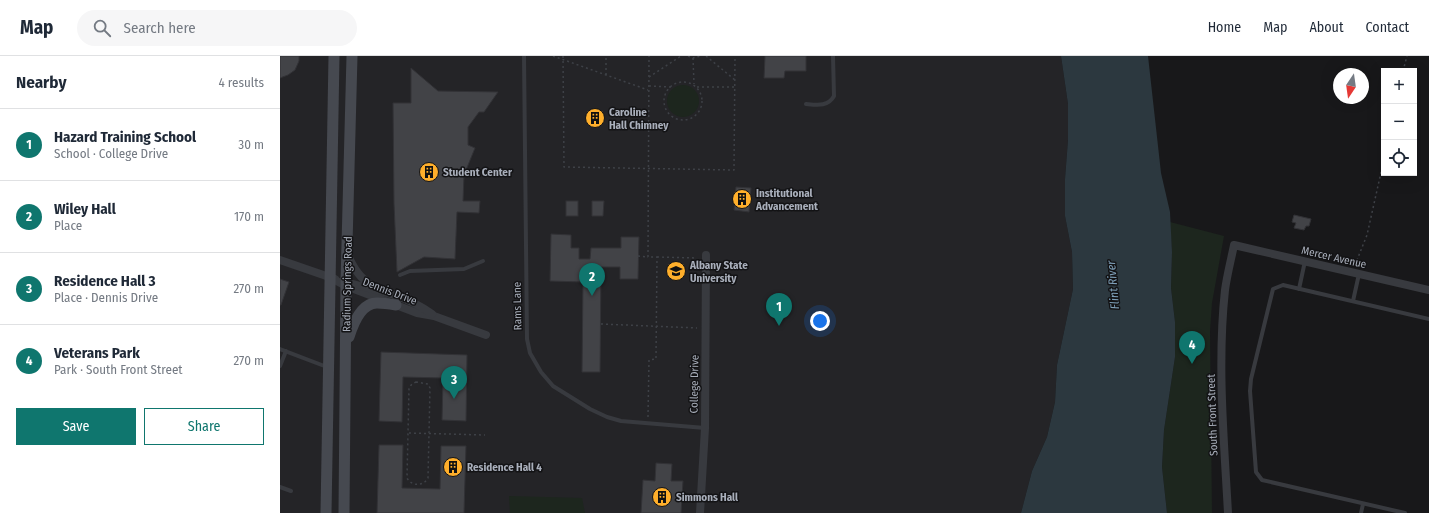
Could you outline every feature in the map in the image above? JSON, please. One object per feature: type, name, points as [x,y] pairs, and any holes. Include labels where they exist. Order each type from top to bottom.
[{"type":"main road","name":"Radium Springs Road","points":[[326,513],[334,56]]},
{"type":"main road","name":"Radium Springs Road","points":[[344,513],[346,284],[352,56]]},
{"type":"main road","points":[[346,345],[352,326],[358,315],[366,307],[376,302],[396,305]]},
{"type":"main road","points":[[344,494],[353,513]]},
{"type":"street","name":"Mercer Avenue","points":[[1234,245],[1429,290]]},
{"type":"street","name":"South Front Street","points":[[1228,513],[1222,339],[1226,288],[1234,245]]},
{"type":"street","points":[[347,253],[354,268],[365,281],[381,290]]},
{"type":"street","name":"College Drive","points":[[700,513],[705,428],[706,257]]},
{"type":"street","name":"Dennis Drive","points":[[280,260],[331,278],[417,313],[434,316],[486,335]]},
{"type":"street","name":"Dennis Drive","points":[[346,284],[381,290],[412,301],[434,316]]},
{"type":"lane","name":"Rams Lane","points":[[524,56],[527,339],[530,353],[541,372],[553,386],[607,417],[621,421],[705,428]]},
{"type":"lane","points":[[806,104],[822,105],[828,103],[834,96],[833,56]]},
{"type":"lane","points":[[400,275],[410,271],[464,269],[483,261]]},
{"type":"lane","points":[[1299,289],[1305,261]]},
{"type":"lane","points":[[1353,301],[1356,273]]},
{"type":"lane","points":[[1405,513],[1262,480],[1256,472],[1250,391],[1251,379],[1273,289],[1283,285],[1429,319]]},
{"type":"lane","points":[[280,349],[329,367]]},
{"type":"lane","points":[[280,366],[286,351]]},
{"type":"lane","points":[[280,487],[291,491]]},
{"type":"lane","points":[[1361,513],[1363,504]]},
{"type":"path","points":[[553,56],[648,90]]},
{"type":"path","points":[[563,56],[564,167],[734,170],[735,56]]},
{"type":"path","points":[[606,56],[606,75]]},
{"type":"path","points":[[648,257],[649,56]]},
{"type":"path","points":[[648,77],[681,56]]},
{"type":"path","points":[[688,56],[693,58],[700,56]]},
{"type":"path","points":[[706,56],[735,80]]},
{"type":"path","points":[[1404,68],[1407,56]]},
{"type":"path","points":[[693,58],[694,85]]},
{"type":"path","points":[[678,82],[694,85],[702,95],[703,101],[698,113],[693,117],[680,120],[674,117],[669,113],[666,107],[664,101],[665,94],[678,82]]},
{"type":"path","points":[[648,86],[671,87]]},
{"type":"path","points":[[696,87],[735,87]]},
{"type":"path","points":[[1356,273],[1357,257],[1367,235],[1381,172]]},
{"type":"path","points":[[638,256],[706,257]]},
{"type":"path","points":[[648,423],[649,360],[656,360],[657,257]]},
{"type":"path","points":[[601,324],[706,328]]},
{"type":"path","points":[[416,382],[428,384],[430,388],[428,478],[426,483],[423,484],[414,484],[409,482],[407,478],[408,433],[409,388],[416,382]]},
{"type":"path","points":[[408,433],[485,435]]},
{"type":"shaded area","name":"Albany State University","points":[[280,56],[1061,56],[1068,104],[1065,216],[1072,252],[1073,289],[1057,365],[1055,402],[1047,437],[1032,471],[1021,513],[280,513]]},
{"type":"shaded area","points":[[683,85],[694,90],[699,101],[694,112],[683,117],[672,112],[667,101],[672,90]]},
{"type":"shaded area","points":[[1170,222],[1224,236],[1212,303],[1210,331],[1212,513],[1167,513],[1162,467],[1164,430],[1175,357],[1175,322],[1171,288],[1172,252]]},
{"type":"shaded area","points":[[509,496],[582,498],[585,513],[510,513]]},
{"type":"water","name":"Flint River","points":[[1061,56],[1148,56],[1161,173],[1170,212],[1172,252],[1171,288],[1175,322],[1175,357],[1164,430],[1162,467],[1167,513],[1021,513],[1032,471],[1047,437],[1055,402],[1057,365],[1073,289],[1072,252],[1065,216],[1068,104]]},
{"type":"building","points":[[280,56],[299,56],[299,61],[295,70],[280,78]]},
{"type":"building","points":[[765,56],[806,56],[806,71],[785,71],[784,78],[764,78]]},
{"type":"building","name":"Student Center","points":[[411,68],[438,91],[498,92],[484,112],[479,112],[468,127],[468,145],[475,148],[464,175],[463,201],[480,201],[479,213],[457,212],[455,259],[424,257],[397,272],[394,204],[393,103],[411,103]]},
{"type":"building","name":"Institutional Advancement","points":[[736,187],[751,188],[749,212],[734,210]]},
{"type":"building","points":[[566,201],[578,201],[578,216],[566,216]]},
{"type":"building","points":[[592,201],[604,201],[603,216],[592,216]]},
{"type":"building","points":[[1294,215],[1311,219],[1309,226],[1306,226],[1304,230],[1294,228],[1296,223],[1292,222]]},
{"type":"building","points":[[551,234],[571,235],[571,248],[579,248],[579,259],[590,259],[591,248],[621,248],[621,237],[639,237],[638,279],[620,279],[620,267],[601,267],[600,372],[582,372],[583,282],[550,281]]},
{"type":"building","points":[[280,279],[289,282],[281,305],[280,305]]},
{"type":"building","points":[[381,352],[467,355],[466,421],[442,420],[443,378],[403,377],[402,422],[379,421]]},
{"type":"building","name":"Residence Hall 4","points":[[379,445],[403,445],[402,488],[440,489],[441,446],[466,446],[464,513],[377,513]]},
{"type":"building","name":"Simmons Hall","points":[[656,463],[672,464],[671,481],[683,481],[681,513],[641,513],[643,480],[655,481]]},
{"type":"place","name":"Caroline Hall Chimney","points":[[595,118]]},
{"type":"place","name":"Student Center","points":[[429,172]]},
{"type":"place","name":"Institutional Advancement","points":[[742,199]]},
{"type":"place","name":"Albany State University","points":[[676,271]]},
{"type":"place","name":"Wiley Hall","points":[[592,296]]},
{"type":"place","name":"Hazard Training School","points":[[779,326]]},
{"type":"place","name":"Veterans Park","points":[[1192,364]]},
{"type":"place","name":"Residence Hall 3","points":[[454,399]]},
{"type":"place","name":"Residence Hall 4","points":[[453,467]]},
{"type":"place","name":"Simmons Hall","points":[[662,497]]}]
